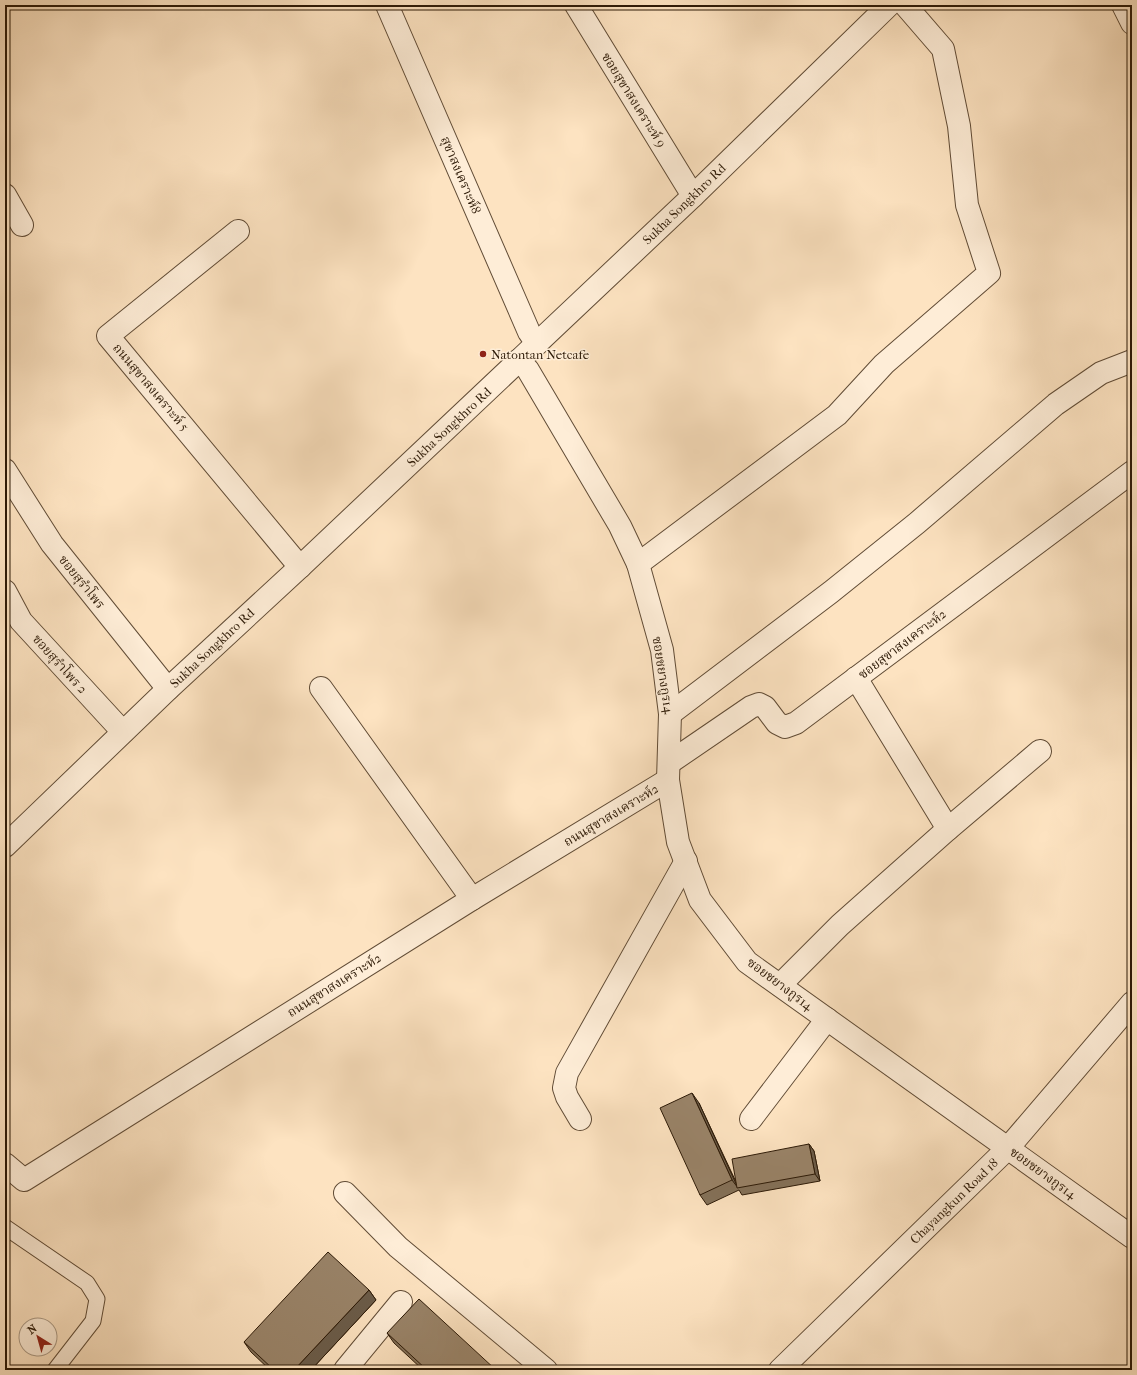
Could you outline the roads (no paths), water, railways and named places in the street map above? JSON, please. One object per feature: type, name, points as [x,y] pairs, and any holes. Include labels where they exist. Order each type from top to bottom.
[{"type":"street","name":"สุขาสงเคราะห์8","points":[[387,5],[525,325],[537,344]]},
{"type":"street","name":"ซอยสุขาสงเคราะห์ 9","points":[[576,5],[693,196]]},
{"type":"street","name":"Sukha Songkhro Rd","points":[[5,846],[122,732],[300,567],[693,196],[889,5]]},
{"type":"street","points":[[638,564],[837,415],[884,364],[989,273],[967,206],[959,126],[943,49],[905,5]]},
{"type":"street","points":[[1123,5],[1132,23]]},
{"type":"street","points":[[5,195],[22,225]]},
{"type":"street","name":"ถนนสุขาสงเคราะห์ 5","points":[[238,231],[108,336],[300,567]]},
{"type":"street","name":"ซอยชยางกูร14","points":[[520,360],[528,370],[620,526],[638,564],[662,650],[670,714],[668,772],[678,842],[700,900],[747,962],[1132,1237]]},
{"type":"street","points":[[670,714],[831,592],[917,523],[1056,404],[1101,373],[1132,361]]},
{"type":"street","name":"ชอยสุรำโพร","points":[[5,470],[52,544],[168,689]]},
{"type":"street","name":"ซอยสุขาสงเคราะห์2","points":[[668,772],[751,707],[758,704],[765,707],[777,723],[785,727],[796,723],[1132,472]]},
{"type":"street","name":"ชอยสุรำโพร 2","points":[[5,591],[21,621],[122,732]]},
{"type":"street","points":[[856,678],[948,829]]},
{"type":"street","points":[[320,688],[472,899]]},
{"type":"street","points":[[780,985],[840,925],[948,829],[1040,751]]},
{"type":"street","name":"ถนนสุขาสงเคราะห์2","points":[[5,1164],[24,1180],[472,899],[668,772]]},
{"type":"street","points":[[580,1119],[567,1097],[564,1088],[567,1073],[686,861]]},
{"type":"street","name":"Chayangkun Road 18","points":[[780,1370],[1008,1148],[1132,1003]]},
{"type":"street","points":[[751,1119],[827,1019]]},
{"type":"street","points":[[345,1192],[398,1247],[546,1370]]},
{"type":"street","points":[[345,1370],[401,1302]]},
{"type":"lane","points":[[5,1226],[87,1283],[98,1299],[93,1321],[55,1370]]},
{"type":"place","name":"Natontan Netcafe","points":[[483,354]]}]
